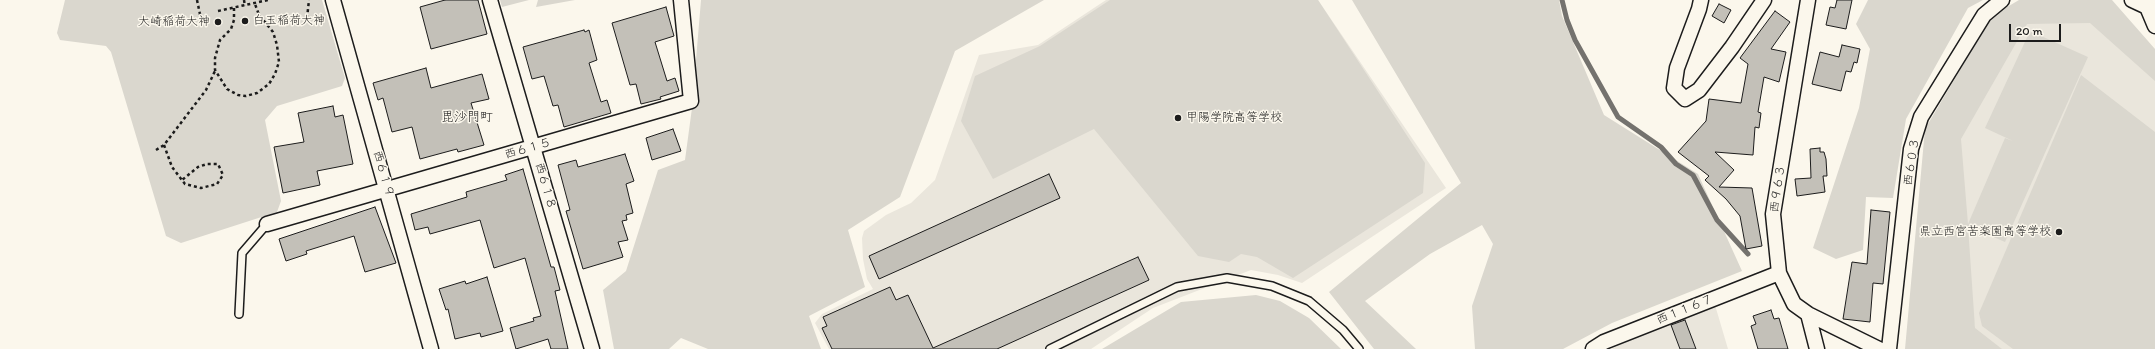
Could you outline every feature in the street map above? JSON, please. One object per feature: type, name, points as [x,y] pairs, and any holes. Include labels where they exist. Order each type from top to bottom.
[{"type":"street","name":"西６１９","points":[[333,0],[431,349]]},
{"type":"street","name":"西６１８","points":[[490,0],[592,349]]},
{"type":"street","name":"西６１５","points":[[267,224],[534,148],[691,101],[681,0]]},
{"type":"street","points":[[1701,0],[1677,68],[1674,88],[1685,99],[1699,90],[1732,47],[1764,0]]},
{"type":"street","name":"西９６３","points":[[1808,0],[1774,214],[1779,273],[1794,304],[1808,314],[1879,349]]},
{"type":"street","name":"西６０３","points":[[1889,349],[1911,148],[1921,117],[1984,15],[2002,0]]},
{"type":"street","points":[[2132,0],[2151,7],[2155,26]]},
{"type":"street","name":"西１１６７","points":[[1593,349],[1604,342],[1779,273]]},
{"type":"street","points":[[1808,314],[1817,349]]},
{"type":"lane","points":[[239,314],[242,253],[267,224]]},
{"type":"lane","points":[[1050,349],[1177,287],[1227,278],[1272,286],[1309,301],[1343,330],[1359,349]]},
{"type":"path","points":[[197,0],[201,19]]},
{"type":"path","points":[[244,0],[245,6]]},
{"type":"path","points":[[218,11],[268,0]]},
{"type":"path","points":[[307,18],[309,0]]},
{"type":"path","points":[[215,70],[227,90],[238,95],[257,93],[269,84],[276,74],[278,62],[277,45],[273,32],[259,16],[255,4]]},
{"type":"path","points":[[156,150],[164,145],[206,90],[215,70],[215,58],[220,40],[231,29],[234,20],[234,8]]},
{"type":"path","points":[[164,145],[172,167],[185,184],[201,188],[217,184],[223,175],[218,164],[207,164],[198,167],[182,180]]},
{"type":"shaded area","points":[[65,0],[322,0],[345,78],[342,86],[277,106],[265,120],[281,201],[277,212],[181,243],[166,236],[111,52],[106,46],[60,40],[57,33]]},
{"type":"shaded area","points":[[500,0],[529,0],[502,7]]},
{"type":"shaded area","points":[[538,0],[575,0],[536,7]]},
{"type":"shaded area","points":[[701,0],[1044,0],[955,51],[900,197],[848,230],[865,287],[809,316],[821,349],[708,349],[681,338],[669,349],[614,349],[603,290],[626,271],[658,170],[685,160],[692,108]]},
{"type":"shaded area","name":"甲陽学院高等学校","points":[[1106,0],[1318,0],[1446,188],[1302,283],[1278,275],[1251,270],[1153,308],[1091,349],[829,349],[815,323],[822,314],[873,289],[867,279],[863,259],[862,238],[864,231],[886,215],[911,203],[935,180],[979,55],[1038,45]]},
{"type":"shaded area","points":[[1110,0],[1318,0],[1425,163],[1423,193],[1293,278],[1257,257],[1241,254],[1229,262],[1198,256],[1094,129],[993,179],[961,121],[975,76],[1040,46]]},
{"type":"shaded area","points":[[1352,0],[1559,0],[1562,16],[1604,115],[1698,174],[1742,271],[1612,323],[1563,349],[1475,349],[1472,306],[1493,244],[1482,225],[1430,254],[1365,301],[1416,349],[1374,349],[1329,292],[1461,183]]},
{"type":"shaded area","points":[[1868,0],[1983,0],[1968,8],[1906,119],[1893,198],[1866,197],[1863,250],[1836,259],[1813,248],[1859,108],[1870,49],[1856,24]]},
{"type":"shaded area","points":[[2019,0],[2112,0],[2155,49],[2155,81],[2090,23],[2027,24],[1961,139],[1968,224],[2005,138],[2013,141],[1985,128],[2030,31],[2088,57],[2005,242],[1968,226],[1975,328],[2002,349],[1905,349],[1925,129],[1992,16]]},
{"type":"shaded area","name":"県立西宮苦楽園高等学校","points":[[2094,13],[2155,69],[2155,349],[2001,349],[1975,330],[1950,135],[2003,24]]},
{"type":"shaded area","points":[[2081,75],[2155,132],[2155,349],[2013,349],[1982,326],[1979,313]]},
{"type":"shaded area","points":[[1256,295],[1280,301],[1309,318],[1341,349],[1102,349],[1181,302]]},
{"type":"shaded area","points":[[1715,305],[1728,349],[1611,349],[1632,339]]},
{"type":"building","points":[[445,0],[478,0],[487,34],[431,49],[420,7]]},
{"type":"building","points":[[1837,0],[1852,0],[1846,29],[1826,25],[1830,7],[1835,8]]},
{"type":"building","points":[[1719,4],[1731,10],[1724,23],[1712,16]]},
{"type":"building","points":[[666,7],[674,36],[655,42],[667,81],[675,78],[679,91],[660,97],[661,99],[641,104],[636,84],[630,85],[612,23]]},
{"type":"building","points":[[1775,11],[1790,22],[1771,49],[1786,52],[1779,82],[1764,77],[1758,112],[1761,113],[1759,128],[1755,127],[1753,155],[1715,152],[1734,170],[1719,187],[1752,188],[1762,246],[1746,249],[1740,216],[1726,199],[1705,180],[1709,176],[1678,152],[1706,121],[1709,99],[1741,103],[1748,64],[1740,58]]},
{"type":"building","points":[[584,30],[585,32],[589,30],[597,60],[589,63],[601,102],[607,100],[611,113],[564,127],[558,105],[553,106],[544,76],[532,79],[523,47]]},
{"type":"building","points":[[1842,45],[1860,49],[1857,63],[1854,62],[1851,72],[1846,71],[1841,91],[1812,84],[1820,52],[1839,57]]},
{"type":"building","points":[[426,68],[431,88],[482,74],[489,99],[471,103],[484,145],[458,152],[457,149],[420,159],[412,127],[392,132],[383,98],[378,100],[373,83]]},
{"type":"building","points":[[333,106],[335,117],[343,115],[353,164],[317,171],[320,185],[283,193],[274,147],[304,142],[298,113]]},
{"type":"building","points":[[673,129],[681,151],[652,160],[646,138]]},
{"type":"building","points":[[1820,148],[1820,152],[1824,152],[1826,159],[1827,176],[1823,176],[1825,192],[1797,196],[1795,179],[1811,178],[1810,149]]},
{"type":"building","points":[[625,154],[634,181],[626,184],[633,213],[626,215],[627,220],[622,221],[628,240],[618,242],[623,257],[583,269],[566,211],[570,210],[558,165],[576,160],[578,167]]},
{"type":"building","points":[[523,169],[551,267],[554,267],[560,290],[555,291],[568,349],[551,349],[548,339],[516,349],[510,328],[534,321],[533,318],[541,316],[525,258],[494,268],[480,220],[430,234],[428,227],[415,230],[411,214],[467,197],[466,192],[507,180],[505,175]]},
{"type":"building","points":[[1049,174],[1060,198],[879,279],[869,256]]},
{"type":"building","points":[[375,207],[396,263],[365,272],[354,236],[306,251],[307,254],[286,261],[279,239]]},
{"type":"building","points":[[1871,210],[1890,212],[1883,284],[1873,283],[1870,322],[1843,319],[1852,262],[1867,264]]},
{"type":"building","points":[[1138,257],[1149,280],[997,349],[832,349],[822,328],[827,326],[823,317],[890,287],[896,300],[908,295],[933,348]]},
{"type":"building","points":[[487,277],[503,331],[481,337],[480,333],[455,339],[448,309],[446,310],[439,289],[465,281],[466,284]]},
{"type":"building","points":[[1771,310],[1774,319],[1779,318],[1788,349],[1758,349],[1751,326],[1756,324],[1753,316]]},
{"type":"building","points":[[1685,320],[1696,349],[1680,349],[1671,325]]},
{"type":"waterway","points":[[1562,0],[1567,20],[1575,40],[1618,117],[1661,147],[1676,164],[1693,175],[1717,220],[1748,254]]},
{"type":"place","name":"白玉稲荷大神","points":[[245,21]]},
{"type":"place","name":"大崎稲荷大神","points":[[218,22]]},
{"type":"place","name":"甲陽学院高等学校","points":[[1178,118]]},
{"type":"place","name":"県立西宮苦楽園高等学校","points":[[2059,232]]},
{"type":"district","name":"毘沙門町","points":[[467,118]]}]
